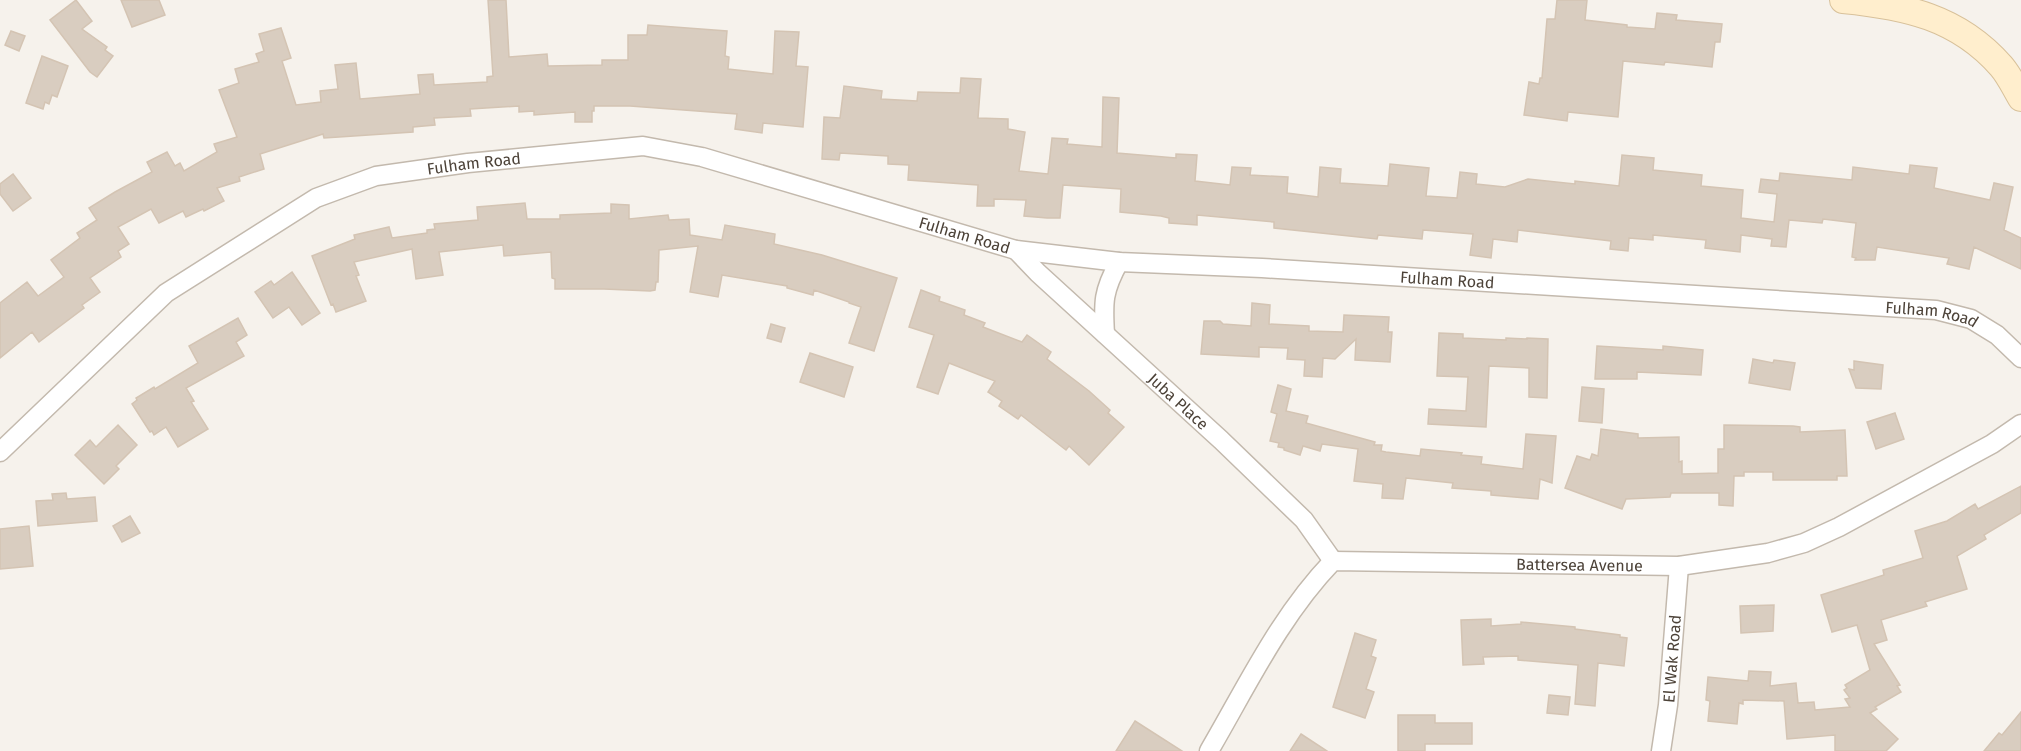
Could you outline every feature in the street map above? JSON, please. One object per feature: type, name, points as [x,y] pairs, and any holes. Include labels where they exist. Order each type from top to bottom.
[{"type":"main road","points":[[1843,0],[1887,4],[1940,20],[1984,49],[2003,68],[2021,98]]},
{"type":"street","name":"Fulham Road","points":[[0,452],[166,293],[316,198],[376,176],[468,163],[643,146],[702,157],[1016,250],[1119,262],[1262,268],[1936,310],[1971,319],[1997,336],[2021,358]]},
{"type":"street","name":"Juba Place","points":[[1016,250],[1304,520],[1333,561]]},
{"type":"street","points":[[1105,334],[1103,303],[1106,289],[1119,262]]},
{"type":"street","name":"Battersea Avenue","points":[[1333,561],[1679,566],[1768,553],[1804,543],[1839,527],[1992,444],[2021,424]]},
{"type":"street","points":[[1209,751],[1284,621],[1310,585],[1333,561]]},
{"type":"street","name":"El Wak Road","points":[[1661,751],[1668,705],[1679,566]]},
{"type":"building","points":[[76,0],[92,21],[82,29],[107,47],[105,50],[113,56],[97,77],[90,72],[50,20]]},
{"type":"building","points":[[121,0],[159,0],[165,15],[132,27]]},
{"type":"building","points":[[488,0],[506,0],[509,57],[547,54],[548,66],[602,65],[602,60],[628,60],[628,35],[647,35],[648,25],[727,31],[725,56],[729,57],[728,69],[773,74],[775,31],[799,32],[796,66],[808,67],[803,127],[763,123],[762,133],[735,129],[737,114],[630,106],[594,106],[592,122],[575,122],[575,112],[534,115],[534,111],[519,112],[519,106],[470,109],[471,116],[434,118],[435,125],[413,127],[413,132],[324,138],[323,134],[260,154],[264,169],[239,177],[240,181],[217,188],[224,201],[204,211],[203,209],[186,217],[183,211],[159,223],[151,209],[118,227],[129,244],[118,251],[121,257],[90,278],[100,292],[82,305],[84,308],[39,342],[32,332],[0,358],[0,303],[27,282],[38,296],[64,277],[51,260],[80,238],[77,233],[97,220],[89,208],[152,172],[147,162],[167,152],[175,166],[180,163],[184,171],[217,152],[214,144],[237,137],[219,90],[239,83],[235,69],[259,62],[256,54],[264,51],[259,34],[281,28],[291,58],[282,61],[296,105],[321,102],[320,91],[338,89],[335,65],[356,63],[360,99],[420,94],[418,75],[433,74],[434,85],[487,82],[487,77],[493,76]]},
{"type":"building","points":[[1557,0],[1587,0],[1585,20],[1627,25],[1627,27],[1655,29],[1657,13],[1677,15],[1676,20],[1722,24],[1720,42],[1715,42],[1712,67],[1665,62],[1664,65],[1623,61],[1618,117],[1568,112],[1567,121],[1524,115],[1529,82],[1539,84],[1542,78],[1547,19],[1555,19]]},
{"type":"building","points":[[11,31],[25,36],[19,51],[5,45]]},
{"type":"building","points":[[42,56],[68,66],[57,97],[52,95],[49,104],[45,102],[43,109],[26,103]]},
{"type":"building","points":[[961,78],[981,79],[978,118],[1008,119],[1008,129],[1025,132],[1019,171],[1048,174],[1052,138],[1068,139],[1067,144],[1102,147],[1103,97],[1119,98],[1117,153],[1176,158],[1176,154],[1197,155],[1195,181],[1230,185],[1232,167],[1251,168],[1250,175],[1288,177],[1287,193],[1318,197],[1320,167],[1341,169],[1340,183],[1388,186],[1390,164],[1429,168],[1426,196],[1457,198],[1460,172],[1477,174],[1476,184],[1505,187],[1528,179],[1619,186],[1622,155],[1654,158],[1653,170],[1702,175],[1701,186],[1743,190],[1741,218],[1774,222],[1777,194],[1759,192],[1761,179],[1779,181],[1780,173],[1852,180],[1853,167],[1909,174],[1910,165],[1937,168],[1934,188],[1990,200],[1994,183],[2013,187],[2004,230],[2021,238],[2021,269],[1974,247],[1969,269],[1947,264],[1949,258],[1877,247],[1875,260],[1855,260],[1856,258],[1852,257],[1856,223],[1823,219],[1822,223],[1789,220],[1786,247],[1771,246],[1772,239],[1741,235],[1740,252],[1705,248],[1706,240],[1653,235],[1653,240],[1629,238],[1628,251],[1610,249],[1611,241],[1518,230],[1517,242],[1493,239],[1491,258],[1470,255],[1473,234],[1423,230],[1422,239],[1378,235],[1377,239],[1274,228],[1274,222],[1197,215],[1197,225],[1169,223],[1169,218],[1161,216],[1120,212],[1121,189],[1063,185],[1060,218],[1024,216],[1026,200],[994,199],[994,206],[977,206],[978,185],[908,180],[909,165],[888,164],[888,156],[840,153],[839,160],[822,159],[824,117],[840,118],[844,86],[882,91],[881,99],[917,101],[918,92],[960,93]]},
{"type":"building","points":[[13,174],[31,198],[13,211],[0,194],[0,184]]},
{"type":"building","points":[[525,203],[527,219],[560,219],[560,215],[611,213],[611,204],[629,205],[629,219],[668,215],[669,220],[689,219],[690,235],[722,240],[725,225],[775,234],[774,244],[822,255],[897,278],[874,351],[849,343],[861,307],[814,290],[813,295],[787,288],[787,286],[722,275],[718,297],[690,292],[698,246],[659,250],[658,282],[656,282],[655,290],[650,291],[555,289],[555,279],[552,278],[551,252],[504,256],[503,245],[439,252],[443,275],[416,279],[412,249],[354,262],[359,275],[356,276],[366,301],[336,312],[333,304],[331,305],[312,256],[355,239],[354,235],[389,227],[392,238],[427,233],[427,230],[435,229],[434,224],[478,220],[477,207]]},
{"type":"building","points":[[292,272],[320,313],[302,325],[289,307],[273,318],[255,292],[271,281],[274,285]]},
{"type":"building","points":[[921,290],[940,297],[939,301],[965,310],[964,315],[985,323],[983,327],[1022,342],[1027,335],[1051,352],[1047,359],[1089,391],[1110,410],[1108,413],[1124,427],[1089,465],[1069,446],[1066,450],[1021,415],[1018,419],[999,406],[1002,401],[988,392],[995,381],[949,363],[938,394],[917,387],[934,335],[909,327]]},
{"type":"building","points":[[1252,303],[1270,305],[1269,324],[1309,326],[1309,331],[1343,332],[1344,315],[1389,317],[1388,332],[1392,332],[1390,362],[1355,360],[1356,339],[1335,359],[1323,358],[1322,377],[1304,376],[1305,360],[1287,359],[1288,348],[1259,347],[1259,357],[1201,354],[1204,321],[1251,326]]},
{"type":"building","points":[[238,318],[247,335],[236,342],[244,356],[186,388],[194,401],[191,402],[208,429],[178,447],[166,427],[154,435],[132,404],[137,400],[136,398],[198,363],[189,346]]},
{"type":"building","points":[[771,324],[785,328],[781,342],[767,338]]},
{"type":"building","points":[[1439,333],[1463,334],[1463,338],[1548,339],[1547,398],[1529,397],[1529,368],[1489,366],[1486,427],[1428,424],[1429,409],[1466,411],[1468,377],[1437,376]]},
{"type":"building","points":[[1597,346],[1663,350],[1663,346],[1703,350],[1701,375],[1637,372],[1637,379],[1595,379]]},
{"type":"building","points":[[810,353],[853,367],[844,397],[800,382]]},
{"type":"building","points":[[1753,359],[1773,363],[1774,360],[1795,363],[1790,390],[1749,383]]},
{"type":"building","points":[[1854,361],[1883,365],[1881,389],[1856,388],[1849,369],[1854,370]]},
{"type":"building","points":[[1278,385],[1291,389],[1286,411],[1308,416],[1306,423],[1375,442],[1374,445],[1382,445],[1381,451],[1386,452],[1420,456],[1421,449],[1462,453],[1461,455],[1482,457],[1481,464],[1523,469],[1526,434],[1556,436],[1552,483],[1540,479],[1538,499],[1491,495],[1491,491],[1452,488],[1453,483],[1406,478],[1403,499],[1382,498],[1383,484],[1354,481],[1358,449],[1322,444],[1320,451],[1303,446],[1300,455],[1284,450],[1278,447],[1279,443],[1270,441],[1277,414],[1271,412]]},
{"type":"building","points":[[1582,387],[1604,389],[1602,423],[1579,421]]},
{"type":"building","points":[[1895,413],[1904,439],[1876,449],[1867,422]]},
{"type":"building","points":[[118,425],[137,445],[116,466],[119,469],[104,484],[75,455],[90,440],[96,447]]},
{"type":"building","points":[[1724,425],[1793,426],[1800,427],[1800,432],[1845,430],[1847,476],[1837,476],[1837,480],[1773,480],[1773,472],[1744,472],[1744,476],[1734,476],[1733,506],[1719,505],[1719,493],[1671,493],[1670,497],[1626,499],[1622,509],[1565,488],[1577,456],[1590,460],[1592,454],[1598,456],[1601,429],[1638,434],[1638,438],[1679,437],[1679,462],[1682,461],[1682,474],[1718,473],[1718,449],[1724,449]]},
{"type":"building","points":[[2021,486],[2021,513],[1984,535],[1986,539],[1957,556],[1967,589],[1925,602],[1927,606],[1881,620],[1887,640],[1874,644],[1900,685],[1897,686],[1901,692],[1875,707],[1877,709],[1870,713],[1898,739],[1886,751],[1835,751],[1835,735],[1787,739],[1784,701],[1743,700],[1743,704],[1739,703],[1737,724],[1708,721],[1710,701],[1706,700],[1708,677],[1748,681],[1749,671],[1771,672],[1770,686],[1796,683],[1798,703],[1814,702],[1815,710],[1850,707],[1845,699],[1850,698],[1844,690],[1847,688],[1845,685],[1870,670],[1857,625],[1832,632],[1821,595],[1884,575],[1883,570],[1923,558],[1915,531],[1947,521],[1975,504],[1978,509]]},
{"type":"building","points":[[66,493],[67,499],[95,497],[97,521],[38,526],[36,501],[53,500],[52,494]]},
{"type":"building","points":[[130,516],[140,533],[122,542],[113,526]]},
{"type":"building","points":[[29,526],[33,566],[0,569],[0,529]]},
{"type":"building","points":[[1774,605],[1773,631],[1741,633],[1740,606]]},
{"type":"building","points":[[1491,619],[1491,626],[1521,624],[1521,622],[1575,627],[1575,629],[1620,635],[1620,637],[1627,638],[1624,666],[1598,663],[1595,706],[1575,704],[1578,665],[1518,660],[1518,656],[1483,657],[1484,664],[1463,665],[1461,620]]},
{"type":"building","points":[[1355,633],[1376,640],[1371,656],[1376,658],[1366,689],[1374,692],[1365,718],[1333,707]]},
{"type":"building","points":[[1549,695],[1570,697],[1568,715],[1547,713]]},
{"type":"building","points":[[2021,712],[2021,751],[1984,751],[1999,733],[2002,735]]},
{"type":"building","points":[[1398,715],[1435,715],[1435,723],[1472,723],[1472,744],[1425,744],[1425,751],[1398,751]]},
{"type":"building","points":[[1135,721],[1182,751],[1116,751]]},
{"type":"building","points":[[1301,734],[1327,751],[1290,751]]}]
